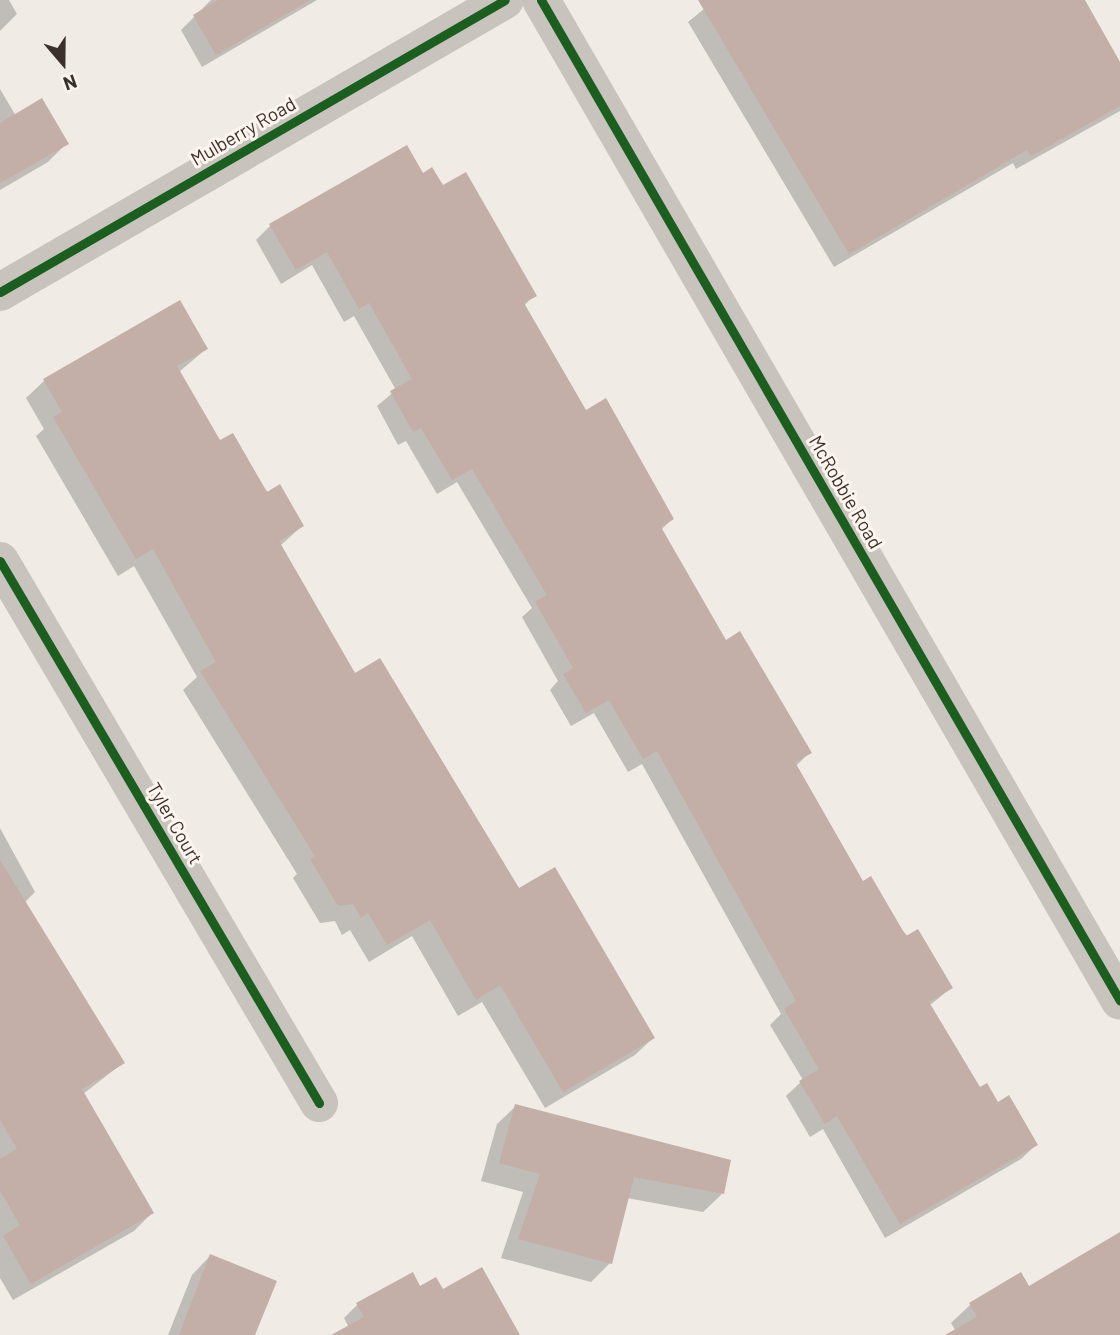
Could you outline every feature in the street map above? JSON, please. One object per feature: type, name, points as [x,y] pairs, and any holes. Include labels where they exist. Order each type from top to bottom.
[{"type":"street","name":"Mulberry Road","points":[[0,292],[505,0]]},
{"type":"street","name":"McRobbie Road","points":[[541,0],[1120,1001]]},
{"type":"street","name":"Tyler Court","points":[[0,561],[319,1103]]},
{"type":"building","points":[[218,0],[310,0],[216,55],[193,15]]},
{"type":"building","points":[[698,0],[1085,0],[1120,62],[1120,106],[1031,156],[1027,150],[849,254]]},
{"type":"building","points":[[42,98],[69,144],[0,183],[0,123]]},
{"type":"building","points":[[407,145],[423,173],[432,167],[443,185],[466,172],[537,296],[524,303],[586,410],[606,398],[674,519],[661,527],[726,640],[740,631],[812,753],[795,762],[863,881],[871,876],[906,936],[918,929],[953,988],[929,1002],[980,1087],[987,1083],[998,1102],[1009,1095],[1038,1145],[900,1224],[837,1116],[825,1124],[799,1081],[819,1069],[784,1009],[796,1001],[657,751],[643,759],[609,700],[586,713],[563,674],[573,668],[535,602],[547,595],[472,469],[452,480],[421,428],[413,432],[390,391],[412,379],[369,303],[359,309],[327,252],[296,270],[269,224]]},
{"type":"building","points":[[180,300],[208,349],[177,366],[220,440],[233,433],[267,492],[280,484],[304,526],[279,541],[355,673],[380,658],[519,888],[555,867],[655,1038],[563,1092],[500,985],[476,1000],[430,920],[387,945],[368,913],[361,918],[353,904],[338,906],[310,859],[315,856],[200,671],[216,662],[153,549],[136,559],[53,417],[62,412],[43,379]]},
{"type":"building","points":[[0,860],[125,1063],[82,1089],[154,1213],[31,1284],[3,1236],[20,1225],[0,1191],[0,1159],[17,1149],[0,1120]]},
{"type":"building","points":[[515,1104],[731,1160],[724,1194],[634,1177],[612,1264],[518,1239],[540,1174],[499,1163]]},
{"type":"building","points":[[1120,1232],[1120,1335],[945,1335],[977,1317],[969,1303],[1021,1272],[1029,1286]]},
{"type":"building","points":[[210,1254],[277,1281],[255,1335],[179,1335]]},
{"type":"building","points":[[482,1267],[520,1335],[331,1335],[364,1317],[356,1303],[413,1272],[420,1286],[436,1277],[443,1289]]},
{"type":"cycle path","points":[[0,292],[505,0]]},
{"type":"cycle path","points":[[541,0],[1120,1001]]},
{"type":"cycle path","points":[[0,561],[319,1103]]}]
